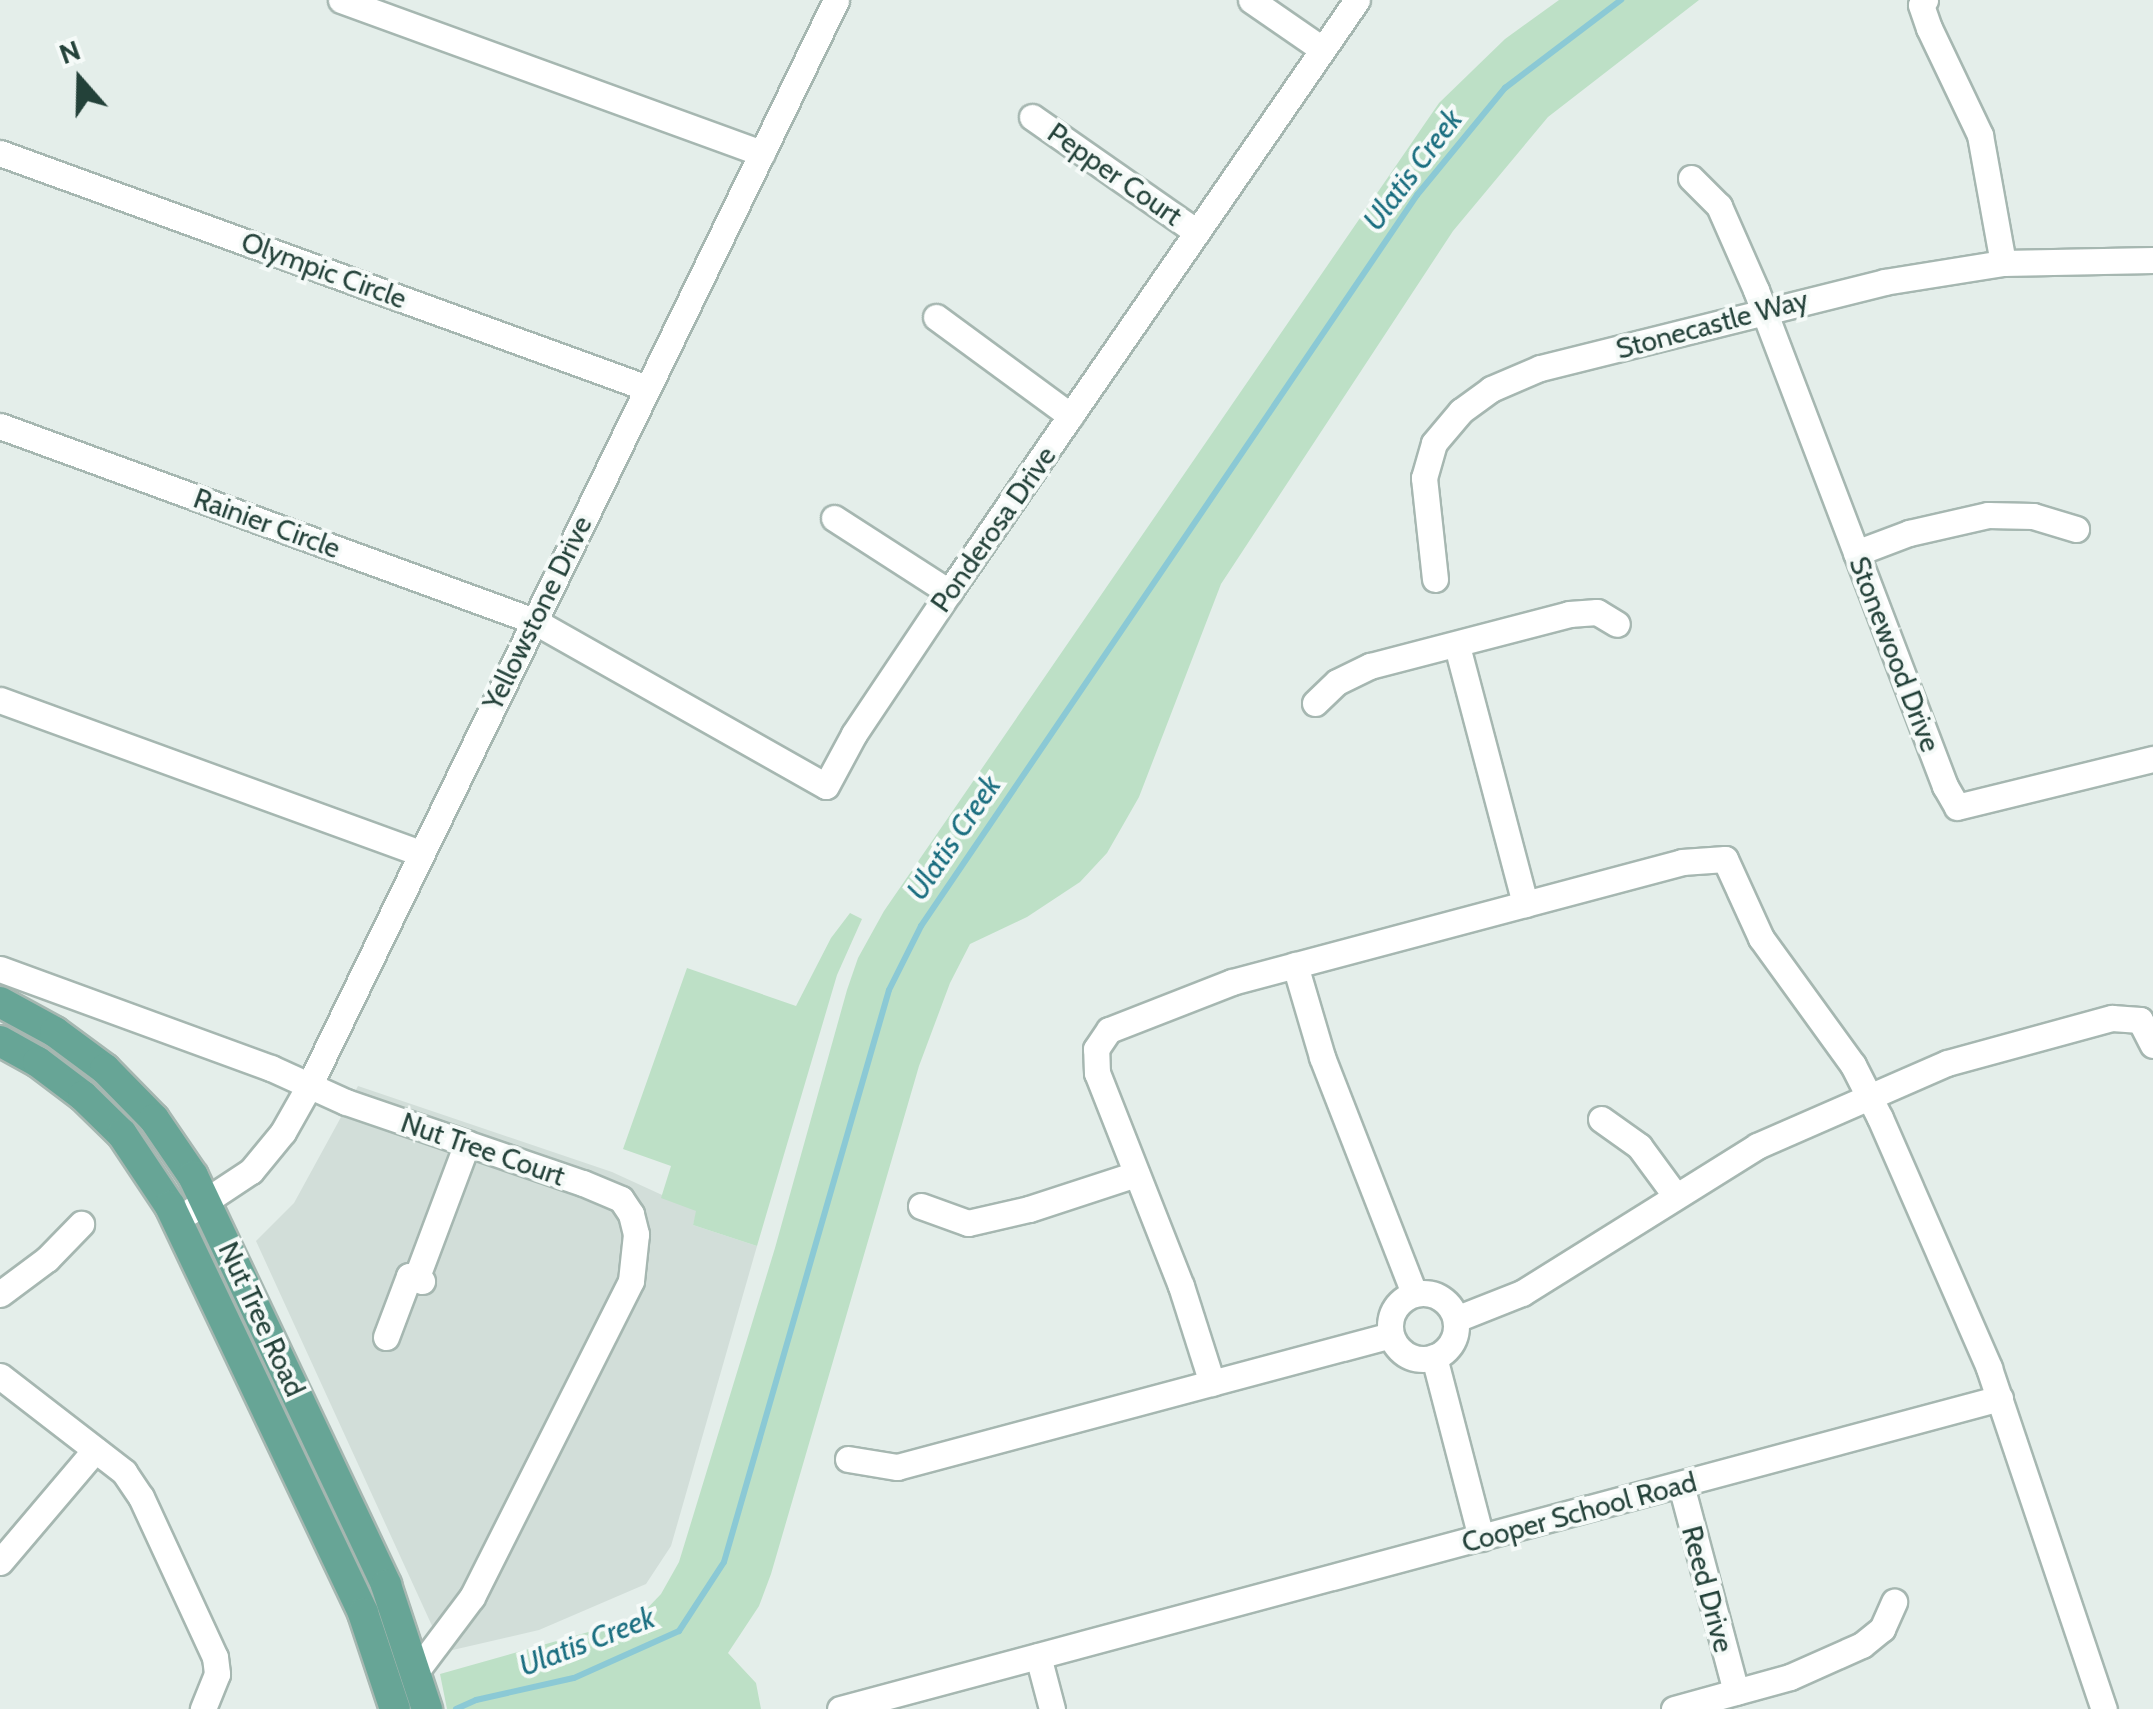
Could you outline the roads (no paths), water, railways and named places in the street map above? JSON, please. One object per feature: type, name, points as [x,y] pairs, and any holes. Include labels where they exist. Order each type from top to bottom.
[{"type":"main road","name":"Nut Tree Road","points":[[0,1002],[56,1032],[105,1069],[170,1139],[208,1202],[386,1585],[422,1686]]},
{"type":"main road","name":"Nut Tree Road","points":[[0,1041],[54,1073],[122,1134],[176,1219],[362,1613],[394,1706]]},
{"type":"street","points":[[341,0],[762,153]]},
{"type":"street","name":"Yellowstone Drive","points":[[176,1219],[208,1202],[267,1154],[309,1086],[836,0]]},
{"type":"street","points":[[1251,0],[1322,49]]},
{"type":"street","name":"Ponderosa Drive","points":[[534,620],[826,786],[854,734],[949,592],[1357,0]]},
{"type":"street","points":[[1925,0],[1921,5],[1929,28],[1980,135],[2003,263]]},
{"type":"street","name":"Pepper Court","points":[[1032,116],[1197,232]]},
{"type":"street","name":"Olympic Circle","points":[[0,153],[647,388]]},
{"type":"street","name":"Stonewood Drive","points":[[1691,178],[1719,206],[1764,311],[1945,786],[1957,807],[2153,759]]},
{"type":"street","name":"Stonecastle Way","points":[[1436,579],[1424,478],[1434,443],[1461,411],[1491,388],[1540,368],[1884,282],[2003,263],[2153,260]]},
{"type":"street","points":[[936,317],[1071,416]]},
{"type":"street","name":"Rainier Circle","points":[[0,426],[534,620]]},
{"type":"street","points":[[1856,553],[1938,524],[1988,516],[2032,516],[2076,529]]},
{"type":"street","points":[[834,518],[949,592]]},
{"type":"street","points":[[1315,704],[1337,682],[1370,666],[1569,614],[1597,612],[1617,624]]},
{"type":"street","points":[[1457,646],[1525,904]]},
{"type":"street","points":[[0,700],[420,853]]},
{"type":"street","points":[[1212,1383],[1181,1286],[1097,1072],[1094,1062],[1101,1039],[1119,1024],[1232,982],[1702,858],[1725,859],[1762,938],[1870,1096],[2000,1398],[2104,1709]]},
{"type":"street","points":[[1295,966],[1322,1057],[1414,1293]]},
{"type":"street","points":[[0,969],[309,1086]]},
{"type":"street","points":[[1456,1319],[1522,1294],[1757,1146],[1947,1062],[2112,1018],[2140,1020],[2153,1045]]},
{"type":"street","name":"Nut Tree Court","points":[[309,1086],[621,1200],[636,1234],[631,1282],[472,1597],[422,1686]]},
{"type":"street","points":[[1601,1119],[1639,1146],[1676,1195]]},
{"type":"street","points":[[386,1336],[410,1276],[419,1280],[467,1144]]},
{"type":"street","points":[[921,1206],[968,1223],[1029,1209],[1136,1174]]},
{"type":"street","points":[[0,1294],[47,1259],[81,1224]]},
{"type":"street","points":[[1414,1293],[1443,1299],[1456,1319],[1450,1345],[1434,1357],[1412,1358],[1396,1345],[1391,1335],[1391,1314],[1414,1293]]},
{"type":"street","points":[[848,1459],[898,1466],[1391,1335]]},
{"type":"street","points":[[1434,1357],[1481,1538]]},
{"type":"street","points":[[0,1376],[124,1472],[141,1497],[198,1618],[217,1674],[203,1709]]},
{"type":"street","name":"Cooper School Road","points":[[840,1709],[2000,1398]]},
{"type":"street","points":[[0,1562],[95,1450]]},
{"type":"street","name":"Reed Drive","points":[[1681,1485],[1736,1692]]},
{"type":"street","points":[[1674,1709],[1790,1677],[1862,1645],[1882,1629],[1894,1602]]},
{"type":"street","points":[[1038,1656],[1052,1709]]},
{"type":"waterway","name":"Ulatis Creek","points":[[456,1709],[476,1700],[574,1678],[679,1631],[724,1562],[889,990],[921,926],[1417,195],[1505,88],[1621,0]]}]
